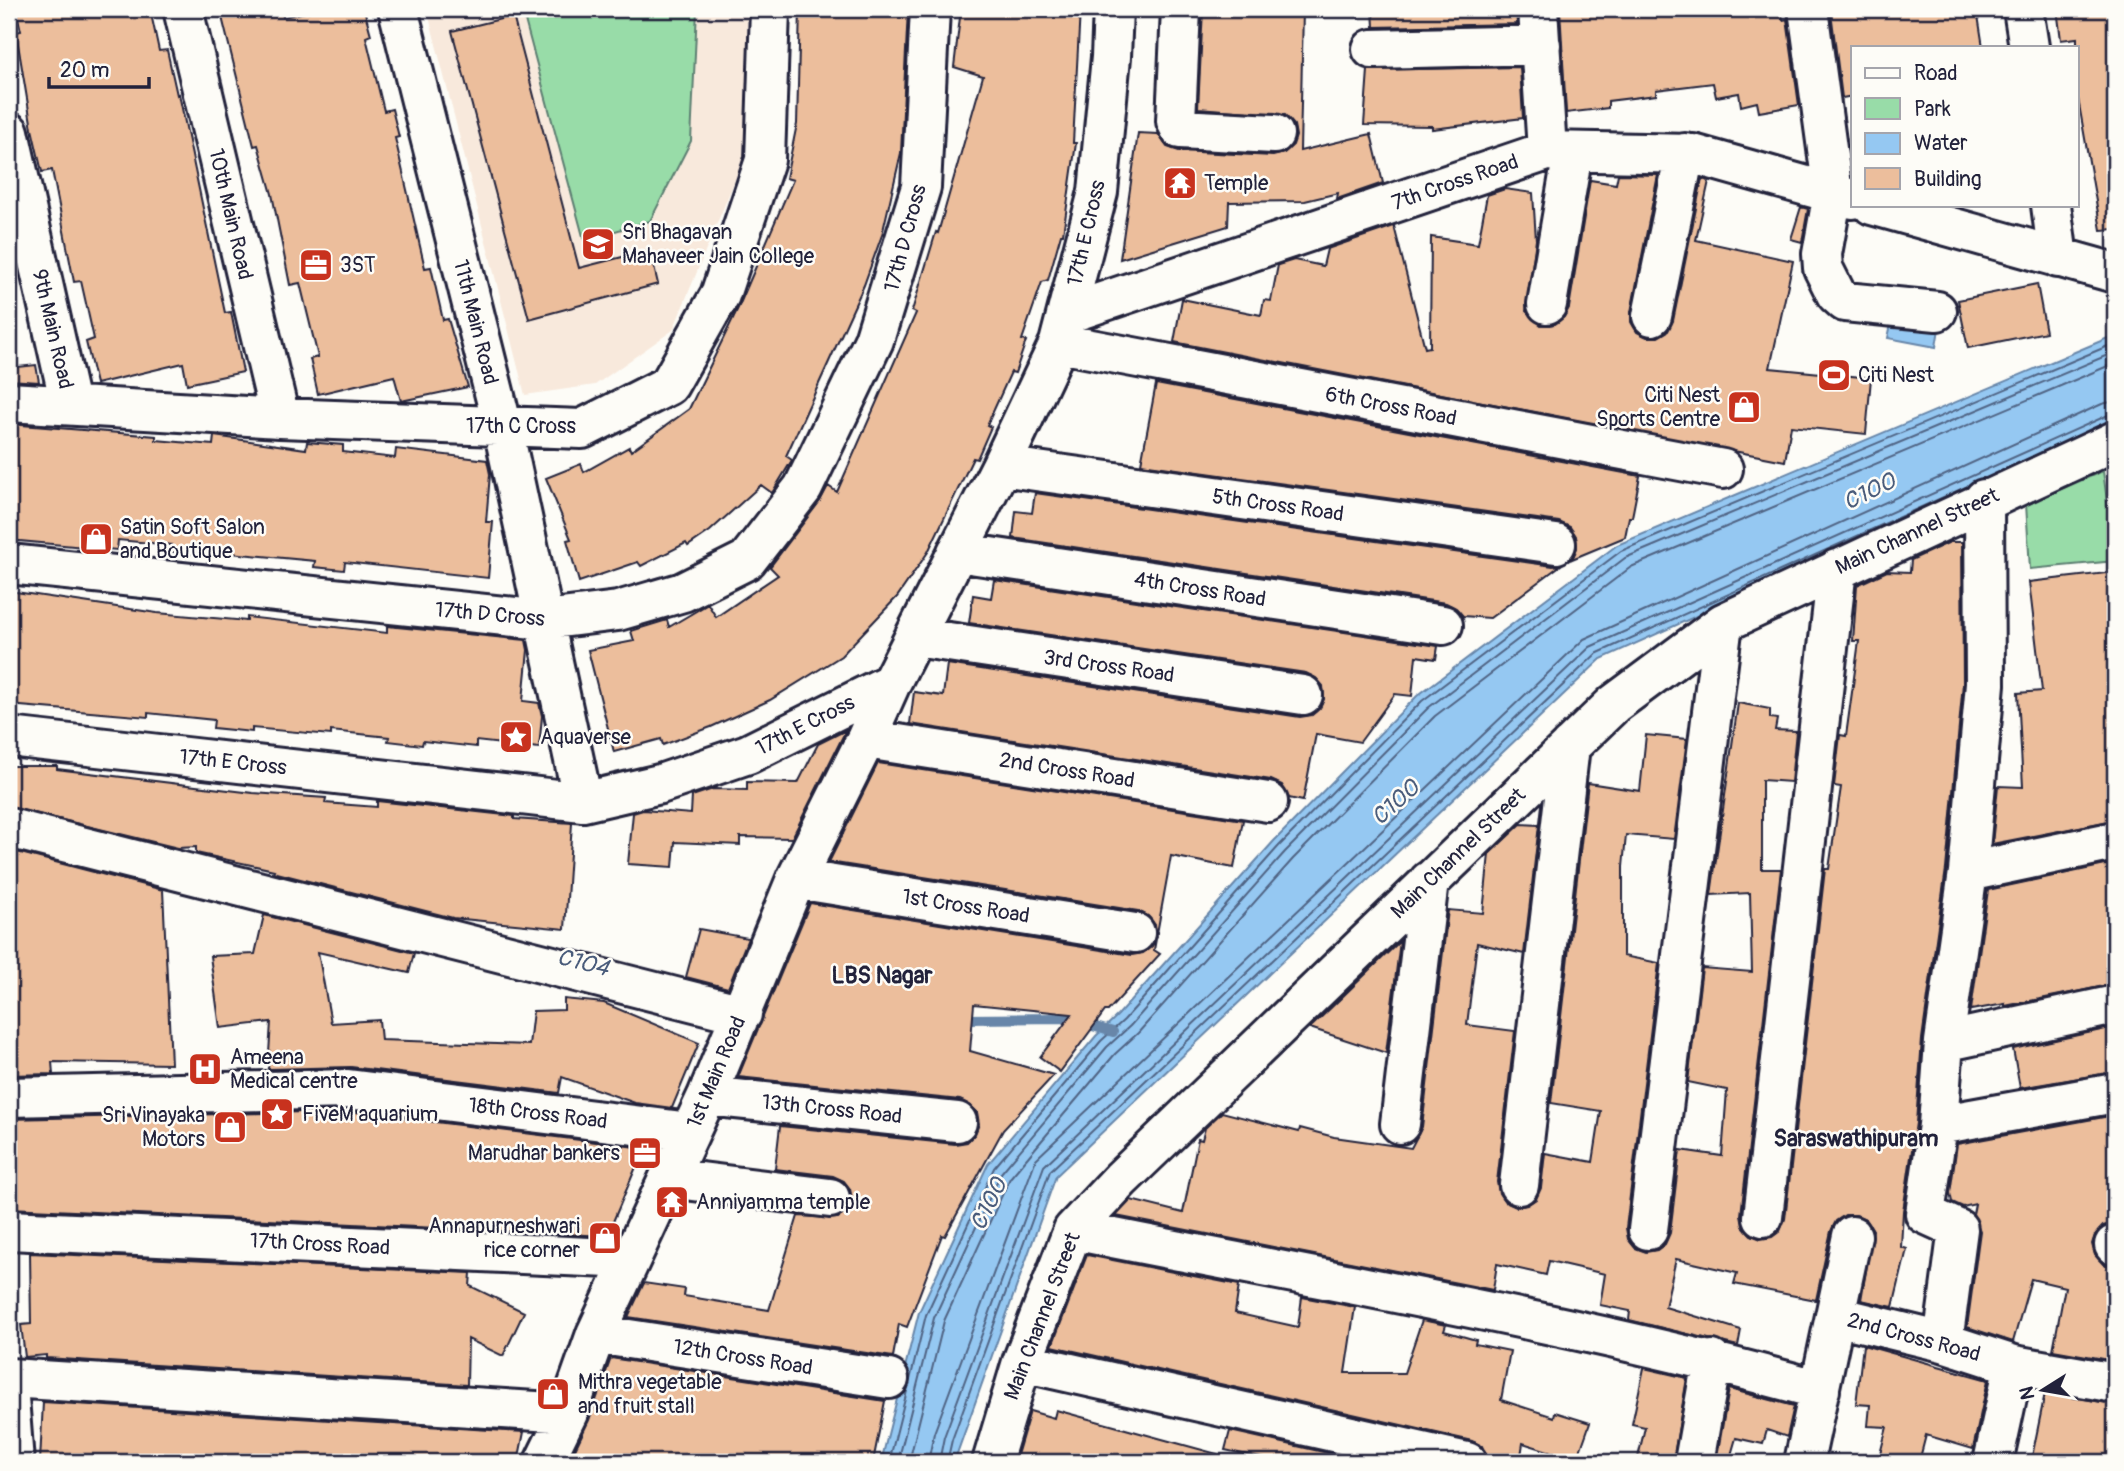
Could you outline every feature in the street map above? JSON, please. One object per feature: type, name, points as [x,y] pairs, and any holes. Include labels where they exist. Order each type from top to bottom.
[{"type":"street","name":"10th Main Road","points":[[183,9],[280,418]]},
{"type":"street","name":"11th Main Road","points":[[398,9],[503,428],[583,802]]},
{"type":"street","name":"17th C Cross","points":[[9,402],[280,418],[582,429],[669,385],[720,295],[765,160],[770,9]]},
{"type":"street","name":"17th D Cross","points":[[9,564],[544,621],[618,611],[683,592],[747,560],[803,488],[874,340],[921,187],[930,9]]},
{"type":"street","name":"17th E Cross","points":[[9,737],[583,802],[660,784],[748,754],[891,682],[1001,466],[1063,328],[1098,192],[1111,57],[1112,9]]},
{"type":"street","points":[[1181,9],[1176,121],[1180,130],[1274,134]]},
{"type":"street","points":[[1808,9],[1843,196],[1822,254],[1824,268],[1836,293],[1845,302],[1937,312]]},
{"type":"street","points":[[2023,9],[2029,46]]},
{"type":"street","points":[[1372,49],[1540,27],[1560,151],[1547,304]]},
{"type":"street","name":"9th Main Road","points":[[9,132],[70,404]]},
{"type":"street","name":"7th Cross Road","points":[[1063,328],[1560,151],[1685,153],[1843,196]]},
{"type":"street","points":[[1652,316],[1685,153]]},
{"type":"street","points":[[1876,206],[2115,273]]},
{"type":"street","points":[[2051,206],[2059,258]]},
{"type":"street","name":"6th Cross Road","points":[[1063,328],[1723,469]]},
{"type":"street","name":"Main Channel Street","points":[[992,1462],[1022,1362],[1073,1230],[1121,1178],[1614,704],[1723,623],[1983,499],[2115,441]]},
{"type":"street","name":"5th Cross Road","points":[[1001,466],[1556,544]]},
{"type":"street","points":[[1943,1342],[1958,1229],[1925,1214],[1938,1125],[1944,1042],[1968,872],[1985,684],[1983,499]]},
{"type":"street","name":"4th Cross Road","points":[[957,552],[1443,625]]},
{"type":"street","points":[[1763,1217],[1837,569]]},
{"type":"street","points":[[1648,1230],[1723,623]]},
{"type":"street","name":"3rd Cross Road","points":[[915,637],[1303,695]]},
{"type":"street","name":"1st Main Road","points":[[551,1461],[596,1334],[707,1096],[796,879],[866,739],[891,682]]},
{"type":"street","name":"2nd Cross Road","points":[[866,739],[1268,802]]},
{"type":"street","points":[[1519,1185],[1570,746]]},
{"type":"street","points":[[9,828],[738,1022]]},
{"type":"street","points":[[1968,872],[2115,841]]},
{"type":"street","name":"1st Cross Road","points":[[796,879],[1135,933]]},
{"type":"street","points":[[1399,1124],[1429,881]]},
{"type":"street","points":[[1944,1042],[2115,1005]]},
{"type":"street","name":"18th Cross Road","points":[[9,1097],[348,1089],[690,1132]]},
{"type":"street","points":[[1938,1125],[2115,1093]]},
{"type":"street","name":"13th Cross Road","points":[[707,1096],[957,1122]]},
{"type":"street","points":[[669,1178],[830,1198]]},
{"type":"street","name":"17th Cross Road","points":[[9,1230],[631,1259]]},
{"type":"street","points":[[1073,1230],[1596,1334],[1712,1360],[1820,1390]]},
{"type":"street","name":"2nd Cross Road","points":[[1804,1462],[1852,1236]]},
{"type":"street","name":"2nd Cross Road","points":[[1836,1315],[1943,1342],[2014,1365],[2115,1383]]},
{"type":"street","name":"12th Cross Road","points":[[596,1334],[889,1379]]},
{"type":"street","points":[[1694,1462],[1712,1360]]},
{"type":"street","points":[[1022,1362],[1454,1461]]},
{"type":"street","points":[[1993,1462],[2014,1365]]},
{"type":"street","points":[[9,1378],[568,1413]]},
{"type":"street","points":[[9,1398],[14,1462]]},
{"type":"shaded area","name":"Sri Bhagavan Mahaveer Jain College","points":[[427,9],[748,9],[744,158],[673,330],[595,385],[525,395]]},
{"type":"green space","points":[[522,9],[697,9],[691,141],[650,221],[584,240]]},
{"type":"green space","points":[[2103,471],[2115,561],[2030,569],[2026,504]]},
{"type":"water","points":[[1894,310],[1941,316],[1936,347],[1888,338]]},
{"type":"water","name":"C100","points":[[2115,335],[2115,427],[1601,659],[1056,1176],[954,1462],[881,1462],[919,1312],[988,1164],[1096,1036],[1274,841],[1417,696],[1617,545]]},
{"type":"building","points":[[16,9],[150,9],[159,51],[167,50],[177,95],[179,94],[225,313],[231,312],[243,372],[187,384],[183,363],[96,384],[86,342],[94,339],[81,281],[74,282],[52,170],[42,172],[32,129],[16,32],[21,31]]},
{"type":"building","points":[[220,9],[281,9],[283,17],[319,9],[364,9],[371,35],[366,37],[384,111],[392,109],[399,137],[395,138],[425,268],[431,267],[443,320],[448,319],[468,387],[401,401],[394,376],[318,394],[310,359],[318,357],[300,283],[290,285],[272,194],[258,145],[254,146]]},
{"type":"building","points":[[800,9],[908,9],[901,153],[882,235],[864,285],[786,456],[792,460],[772,493],[761,485],[710,531],[688,546],[686,543],[641,566],[638,562],[579,582],[567,540],[571,539],[546,478],[581,464],[584,472],[629,447],[631,451],[689,409],[739,306],[793,180],[786,178],[797,124]]},
{"type":"building","points":[[961,9],[1080,9],[1073,143],[1076,143],[1063,234],[1048,280],[1042,282],[1022,340],[1026,341],[1015,373],[1011,372],[987,425],[991,427],[977,459],[973,458],[928,552],[897,597],[841,656],[770,700],[711,727],[663,745],[661,739],[614,752],[588,650],[634,641],[631,631],[667,620],[669,627],[708,604],[716,617],[778,575],[770,567],[820,501],[828,486],[837,492],[916,313],[912,311],[936,232],[938,233],[983,76],[954,67]]},
{"type":"building","points":[[1203,9],[1303,9],[1300,151],[1371,134],[1383,183],[1337,199],[1338,193],[1305,201],[1229,202],[1228,226],[1120,259],[1138,133],[1158,134],[1167,147],[1179,151],[1273,156],[1284,153],[1293,145],[1296,136],[1294,125],[1285,115],[1198,108]]},
{"type":"building","points":[[1373,9],[1516,9],[1517,24],[1374,27]]},
{"type":"building","points":[[1560,9],[1781,9],[1783,20],[1787,19],[1799,105],[1759,112],[1757,102],[1741,106],[1739,93],[1716,97],[1713,83],[1656,90],[1656,95],[1608,101],[1608,108],[1566,113]]},
{"type":"building","points":[[1853,9],[1977,9],[1983,46],[1851,46],[1851,96],[1842,98],[1831,12]]},
{"type":"building","points":[[2057,9],[2115,9],[2115,229],[2101,230],[2078,99],[2077,38],[2061,40]]},
{"type":"building","points":[[513,16],[579,268],[650,250],[658,284],[529,319],[452,31]]},
{"type":"building","points":[[1520,67],[1523,118],[1432,129],[1432,126],[1364,125],[1368,70]]},
{"type":"building","points":[[1618,174],[1658,175],[1631,312],[1631,322],[1637,332],[1647,337],[1658,337],[1668,331],[1673,321],[1702,179],[1709,181],[1696,240],[1793,261],[1770,368],[1871,378],[1866,434],[1791,426],[1785,461],[1174,342],[1182,299],[1261,315],[1264,300],[1271,301],[1278,265],[1294,260],[1323,266],[1327,249],[1394,226],[1425,348],[1430,347],[1431,237],[1478,244],[1487,195],[1505,189],[1533,193],[1536,240],[1526,311],[1541,325],[1555,324],[1564,317],[1569,308],[1590,180],[1616,184]]},
{"type":"building","points":[[1801,207],[1808,209],[1802,242],[1791,239]]},
{"type":"building","points":[[2037,284],[2046,332],[1968,348],[1958,300]]},
{"type":"building","points":[[36,365],[39,382],[9,380],[9,368]]},
{"type":"building","points":[[1156,384],[1640,476],[1632,517],[1629,517],[1625,537],[1572,559],[1577,548],[1576,536],[1570,527],[1559,522],[1141,464]]},
{"type":"building","points":[[9,424],[156,436],[156,440],[213,445],[214,436],[306,449],[307,442],[343,445],[343,452],[395,458],[396,449],[487,460],[490,474],[486,522],[493,522],[488,578],[345,562],[344,570],[314,567],[315,561],[199,550],[199,555],[171,552],[172,545],[118,540],[117,550],[9,540]]},
{"type":"building","points":[[1035,493],[1561,565],[1490,618],[1463,616],[1456,608],[1446,603],[1013,538],[1016,511],[1032,513]]},
{"type":"building","points":[[1950,542],[1962,542],[1963,683],[1946,869],[1922,1039],[1916,1123],[1903,1211],[1901,1247],[1907,1249],[1893,1307],[1861,1300],[1873,1230],[1866,1219],[1856,1215],[1845,1215],[1836,1221],[1831,1231],[1816,1300],[1734,1284],[1737,1273],[1676,1259],[1665,1307],[1741,1330],[1738,1346],[1629,1320],[1630,1311],[1600,1305],[1605,1274],[1549,1261],[1546,1275],[1497,1264],[1493,1290],[1116,1216],[1131,1200],[1183,1213],[1198,1139],[1202,1140],[1205,1128],[1222,1112],[1299,1132],[1300,1128],[1334,1137],[1411,1148],[1422,1127],[1448,910],[1483,913],[1489,854],[1521,824],[1539,825],[1524,954],[1477,943],[1467,1025],[1515,1031],[1497,1182],[1499,1193],[1505,1202],[1516,1207],[1527,1205],[1536,1199],[1541,1188],[1545,1153],[1593,1162],[1601,1111],[1551,1103],[1588,783],[1640,791],[1646,735],[1687,739],[1674,839],[1626,835],[1623,867],[1623,956],[1659,963],[1626,1228],[1628,1239],[1635,1248],[1646,1252],[1657,1250],[1665,1244],[1670,1233],[1680,1150],[1722,1156],[1727,1090],[1688,1082],[1702,968],[1752,972],[1750,893],[1711,895],[1738,703],[1770,709],[1770,718],[1777,719],[1775,730],[1796,731],[1791,782],[1762,780],[1762,869],[1781,869],[1741,1215],[1743,1226],[1751,1235],[1761,1239],[1772,1237],[1780,1231],[1785,1219],[1825,869],[1829,869],[1841,787],[1834,786],[1840,735],[1846,736],[1859,641],[1853,641],[1857,585],[1887,571],[1910,572],[1911,560]]},
{"type":"building","points":[[2115,572],[2115,820],[1992,844],[1998,786],[2023,787],[2018,693],[2042,691],[2029,582]]},
{"type":"building","points":[[994,580],[1438,646],[1436,659],[1416,656],[1412,696],[1395,694],[1360,742],[1316,734],[1303,801],[1289,798],[1282,785],[1271,780],[910,724],[914,692],[943,696],[947,664],[1300,717],[1312,715],[1320,708],[1324,699],[1323,686],[1316,678],[1306,673],[969,623],[973,595],[991,598]]},
{"type":"building","points":[[9,591],[157,613],[247,621],[247,617],[387,633],[387,626],[526,640],[528,650],[523,701],[539,703],[542,716],[539,748],[476,741],[476,747],[423,741],[422,745],[388,741],[389,737],[331,731],[331,735],[252,728],[252,732],[213,728],[214,720],[148,713],[148,717],[9,705]]},
{"type":"building","points":[[846,730],[792,838],[740,837],[740,845],[675,842],[673,867],[628,864],[633,813],[643,810],[691,814],[692,796],[713,789],[747,790],[747,782],[798,783],[818,744]]},
{"type":"building","points":[[878,763],[1243,820],[1234,868],[1171,856],[1157,935],[1155,925],[1148,916],[1138,911],[829,862]]},
{"type":"building","points":[[9,766],[57,766],[57,769],[253,793],[326,798],[325,803],[377,807],[377,801],[514,816],[514,819],[572,823],[565,929],[453,918],[273,872],[274,870],[196,853],[196,847],[178,848],[9,807]]},
{"type":"building","points":[[9,850],[163,890],[171,1064],[52,1062],[53,1074],[9,1075]]},
{"type":"building","points":[[2115,863],[2115,984],[2005,1006],[1971,1010],[1988,890]]},
{"type":"building","points":[[810,903],[1132,955],[1143,953],[1152,946],[1156,937],[1154,950],[1160,954],[1108,1011],[1105,1011],[1060,1072],[1040,1057],[1072,1014],[974,1004],[970,1051],[1054,1075],[1003,1130],[945,1236],[942,1235],[907,1327],[899,1324],[893,1357],[628,1317],[644,1283],[685,1289],[684,1296],[769,1310],[798,1216],[838,1218],[848,1211],[852,1200],[850,1189],[844,1181],[833,1176],[775,1169],[780,1126],[955,1144],[967,1142],[975,1134],[979,1124],[977,1112],[960,1100],[738,1077]]},
{"type":"building","points":[[264,915],[414,953],[409,973],[318,952],[331,1023],[379,1020],[381,1040],[529,1045],[533,1011],[564,1010],[564,999],[604,1003],[699,1043],[672,1108],[635,1103],[562,1077],[559,1093],[351,1067],[268,1069],[271,1022],[220,1028],[210,956],[255,954]]},
{"type":"building","points":[[699,929],[748,938],[728,988],[686,977]]},
{"type":"building","points":[[1400,941],[1386,1053],[1310,1028]]},
{"type":"building","points":[[2115,1027],[2115,1072],[2020,1088],[2013,1049]]},
{"type":"building","points":[[347,1111],[644,1148],[607,1236],[10,1208],[9,1119]]},
{"type":"building","points":[[2115,1115],[2115,1223],[2103,1226],[2095,1235],[2092,1244],[2095,1255],[2103,1264],[2115,1267],[2115,1361],[2053,1350],[2065,1287],[2031,1279],[2013,1342],[1967,1327],[1980,1231],[1973,1214],[1975,1204],[1963,1207],[1952,1202],[1950,1193],[1957,1144]]},
{"type":"building","points":[[30,1253],[471,1273],[470,1286],[524,1312],[503,1356],[468,1339],[467,1385],[46,1358],[46,1355],[25,1357],[21,1325],[31,1324]]},
{"type":"building","points":[[1087,1255],[1239,1285],[1235,1313],[1298,1327],[1302,1297],[1355,1307],[1345,1373],[1404,1373],[1422,1320],[1446,1325],[1444,1331],[1476,1340],[1475,1344],[1510,1351],[1501,1400],[1554,1417],[1555,1412],[1590,1423],[1577,1460],[1523,1443],[1520,1462],[1488,1462],[1482,1446],[1472,1441],[1052,1346]]},
{"type":"building","points":[[1863,1345],[1988,1380],[1973,1449],[1926,1435],[1919,1462],[1878,1462],[1887,1427],[1868,1426],[1870,1405],[1856,1404]]},
{"type":"building","points":[[611,1358],[885,1401],[873,1462],[621,1462],[574,1451],[589,1420]]},
{"type":"building","points":[[1644,1368],[1687,1378],[1673,1462],[1637,1462],[1645,1427],[1632,1424]]},
{"type":"building","points":[[1729,1389],[1794,1406],[1787,1437],[1767,1430],[1763,1444],[1736,1438],[1729,1462],[1716,1462]]},
{"type":"building","points":[[2045,1393],[2115,1404],[2115,1462],[2031,1462]]},
{"type":"building","points":[[43,1402],[524,1432],[518,1462],[483,1462],[451,1456],[451,1462],[384,1459],[383,1462],[40,1462]]},
{"type":"building","points":[[1056,1410],[1217,1454],[1216,1462],[1015,1462],[1030,1411],[1054,1418]]},
{"type":"building","points":[[1230,1431],[1368,1462],[1279,1462],[1225,1450]]},
{"type":"waterway","name":"C104","points":[[962,1019],[1065,1018],[1113,1032]]},
{"type":"place","name":"Temple","points":[[1180,183]]},
{"type":"place","name":"Sri Bhagavan Mahaveer Jain College","points":[[598,244]]},
{"type":"place","name":"3ST","points":[[316,265]]},
{"type":"place","name":"Citi Nest","points":[[1834,375]]},
{"type":"place","name":"Citi Nest Sports Centre","points":[[1744,407]]},
{"type":"place","name":"Satin Soft Salon and Boutique","points":[[96,539]]},
{"type":"place","name":"Aquaverse","points":[[516,737]]},
{"type":"place","name":"Ameena Medical centre","points":[[205,1069]]},
{"type":"place","name":"FiveM aquarium","points":[[277,1114]]},
{"type":"place","name":"Sri Vinayaka Motors","points":[[230,1127]]},
{"type":"place","name":"Marudhar bankers","points":[[645,1153]]},
{"type":"place","name":"Anniyamma temple","points":[[672,1202]]},
{"type":"place","name":"Annapurneshwari rice corner","points":[[605,1238]]},
{"type":"place","name":"Mithra vegetable and fruit stall","points":[[553,1394]]},
{"type":"district","name":"LBS Nagar","points":[[882,975]]},
{"type":"district","name":"Saraswathipuram","points":[[1856,1138]]}]
